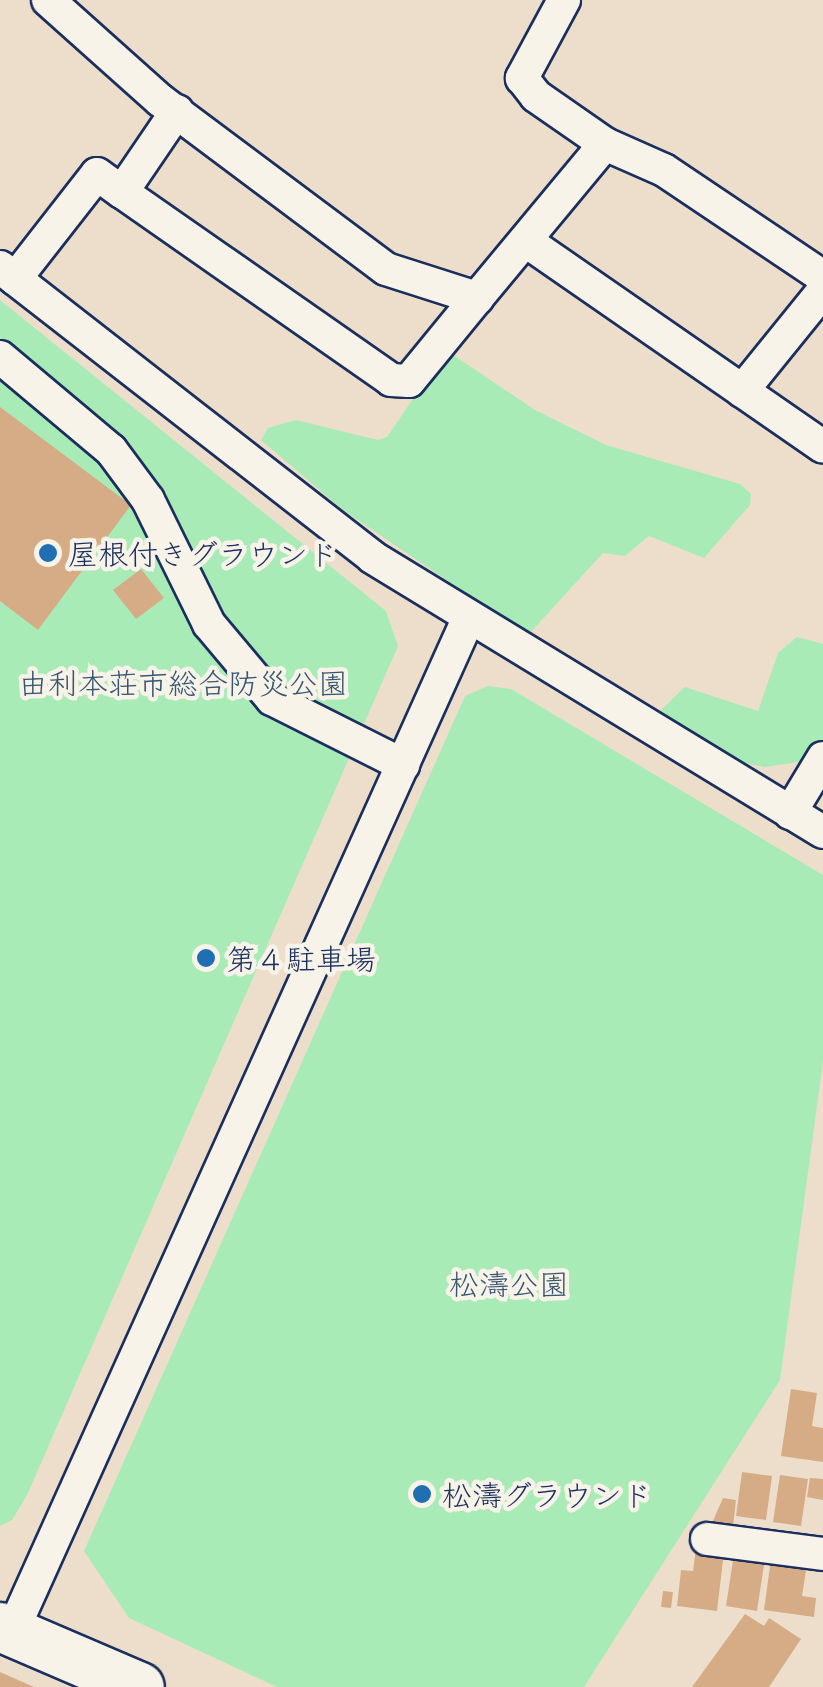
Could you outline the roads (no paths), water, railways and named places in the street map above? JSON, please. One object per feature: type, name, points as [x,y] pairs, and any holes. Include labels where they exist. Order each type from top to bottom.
[{"type":"highway","points":[[6,1629],[140,1687]]},
{"type":"street","points":[[48,0],[177,111],[386,269],[476,298]]},
{"type":"street","points":[[564,0],[522,78],[536,96],[605,144],[664,170],[823,277]]},
{"type":"street","points":[[122,192],[177,111]]},
{"type":"street","points":[[605,144],[409,381],[391,380],[97,174],[7,273],[372,557],[823,832]]},
{"type":"street","points":[[526,240],[823,447]]},
{"type":"street","points":[[742,391],[823,291]]},
{"type":"street","points":[[0,357],[112,450],[148,500],[209,624],[272,699],[403,765]]},
{"type":"street","points":[[6,1629],[470,617]]},
{"type":"street","points":[[790,813],[823,758]]},
{"type":"street","points":[[707,1539],[823,1554]]},
{"type":"place","name":"屋根付きグラウンド","points":[[48,553]]},
{"type":"place","name":"第４駐車場","points":[[206,958]]},
{"type":"place","name":"松濤グラウンド","points":[[422,1494]]},
{"type":"park label","name":"由利本荘市総合防災公園","points":[[183,682]]},
{"type":"park label","name":"松濤公園","points":[[509,1283]]}]
